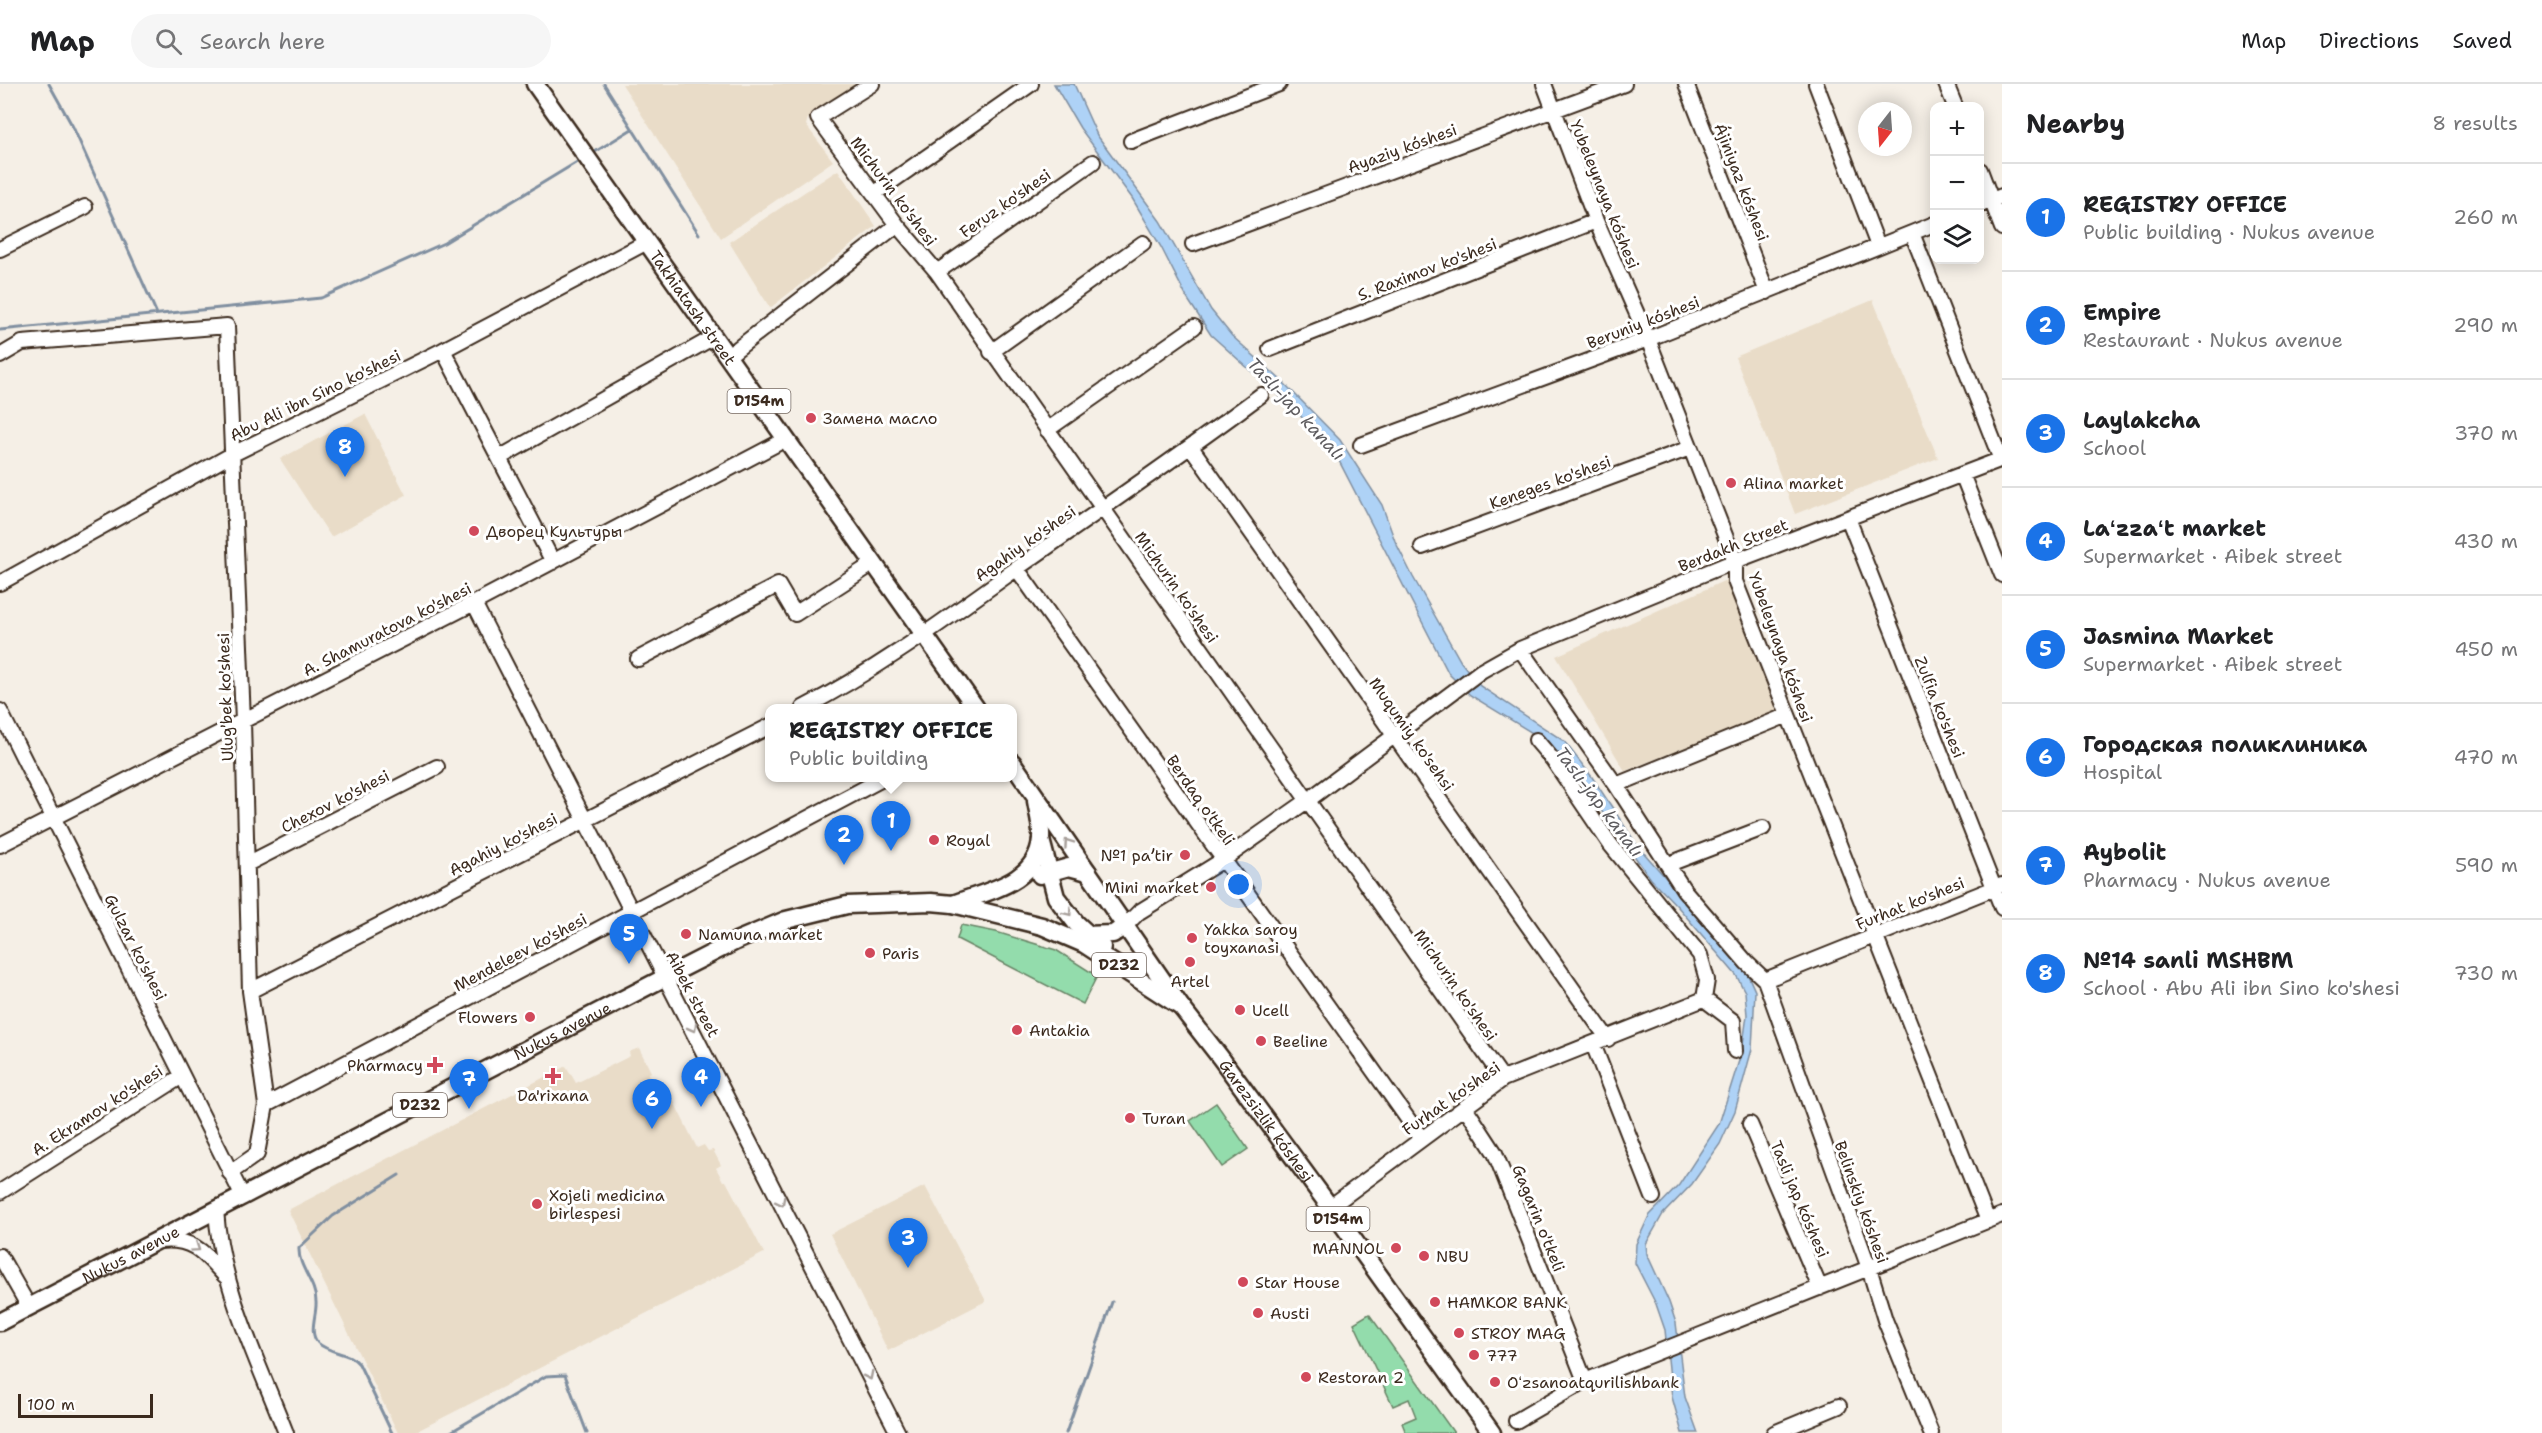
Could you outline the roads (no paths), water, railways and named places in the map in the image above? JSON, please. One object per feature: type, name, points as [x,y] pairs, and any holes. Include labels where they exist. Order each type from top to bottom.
[{"type":"main road","name":"Takhiatash street","points":[[535,84],[973,704]]},
{"type":"main road","name":"D154m","points":[[1017,769],[1126,925]]},
{"type":"main road","points":[[1035,795],[1041,839],[1056,897],[1089,935],[1121,966]]},
{"type":"main road","points":[[1011,883],[1029,869],[1041,839]]},
{"type":"main road","points":[[952,904],[1011,883],[1069,867],[1088,872]]},
{"type":"main road","name":"Nukus avenue","points":[[0,1322],[736,941],[786,920],[847,905],[931,902],[952,904]]},
{"type":"main road","name":"D232","points":[[952,904],[1053,931],[1084,944],[1121,966],[1180,1007]]},
{"type":"main road","name":"D232","points":[[1053,931],[1089,935],[1113,934],[1126,925]]},
{"type":"main road","name":"Ǵarezsizlik kóshesi","points":[[1126,925],[1180,1007],[1220,1057],[1492,1433]]},
{"type":"street","name":"Michurin ko'shesi","points":[[872,84],[818,118],[897,225],[936,272],[1503,1079]]},
{"type":"street","points":[[875,193],[1031,84]]},
{"type":"street","points":[[1131,141],[1279,84]]},
{"type":"street","name":"Yubeleynaya kóshesi","points":[[1544,84],[1596,221],[1648,339],[1735,561],[1735,580],[1988,1221]]},
{"type":"street","name":"Ayaziy kóshesi","points":[[1193,244],[1624,84]]},
{"type":"street","name":"Ájiniyaz kóshesi","points":[[1686,84],[1767,292]]},
{"type":"street","points":[[1816,84],[1878,246]]},
{"type":"street","points":[[1946,84],[1953,102]]},
{"type":"street","name":"Feruz ko'shesi","points":[[936,272],[1093,162]]},
{"type":"street","points":[[1984,181],[2002,228]]},
{"type":"street","points":[[0,249],[85,207]]},
{"type":"street","name":"S. Raximov ko'shesi","points":[[1270,349],[1596,221]]},
{"type":"street","points":[[728,356],[897,225]]},
{"type":"street","name":"Beruniy kóshesi","points":[[1361,445],[1648,339],[1930,226]]},
{"type":"street","points":[[1912,233],[2002,459]]},
{"type":"street","name":"Abu Ali ibn Sino ko'shesi","points":[[0,583],[231,455],[443,350],[647,242]]},
{"type":"street","points":[[991,352],[1143,243]]},
{"type":"street","name":"Ulug'bek ko'shesi","points":[[0,356],[22,344],[227,326],[243,721],[250,991],[266,1105],[257,1154],[231,1173]]},
{"type":"street","points":[[1047,430],[1194,327]]},
{"type":"street","points":[[499,458],[714,337]]},
{"type":"street","points":[[443,350],[553,562]]},
{"type":"street","name":"Agahiy ko'shesi","points":[[810,704],[853,682],[925,635],[1261,395]]},
{"type":"street","name":"A. Shamuratova ko'shesi","points":[[0,845],[474,603],[786,439]]},
{"type":"street","name":"Muqumiy ko'sehsi","points":[[1191,447],[1608,1039]]},
{"type":"street","name":"Keneges ko'shesi","points":[[1422,548],[1689,448]]},
{"type":"street","name":"Berdakh Street","points":[[1126,925],[1139,912],[1223,860],[1307,801],[1481,671],[1520,649],[1735,561],[2002,459]]},
{"type":"street","points":[[1962,474],[2002,575]]},
{"type":"street","name":"Zulfia ko'shesi","points":[[1848,518],[1998,886],[2002,908]]},
{"type":"street","points":[[638,659],[778,585],[795,614],[874,563]]},
{"type":"street","name":"Berdaq o'tkeli","points":[[1017,569],[1422,1139]]},
{"type":"street","name":"Aibek street","points":[[474,603],[898,1433]]},
{"type":"street","points":[[1520,649],[1616,785],[1684,890],[1764,980]]},
{"type":"street","name":"Gulzar ko'shesi","points":[[0,711],[243,1197]]},
{"type":"street","points":[[1616,785],[1788,715]]},
{"type":"street","name":"Agahiy ko'shesi","points":[[250,991],[765,729]]},
{"type":"street","points":[[1536,740],[1610,843],[1700,954],[1707,980],[1704,999],[1733,1021],[1735,1051]]},
{"type":"street","name":"Chexov ko'shesi","points":[[247,864],[437,767]]},
{"type":"street","name":"Mendeleev ko'shesi","points":[[266,1105],[875,782]]},
{"type":"street","points":[[1669,864],[1763,828]]},
{"type":"street","name":"Furhat ko'shesi","points":[[1764,980],[1998,886]]},
{"type":"street","name":"Belinskiy kóshesi","points":[[1764,980],[1869,1268],[1885,1320],[1931,1433]]},
{"type":"street","name":"Furhat ko'shesi","points":[[1330,1208],[1503,1079],[1704,999]]},
{"type":"street","points":[[1593,1044],[1653,1197]]},
{"type":"street","name":"A. Ekramov ko'shesi","points":[[0,1192],[182,1076]]},
{"type":"street","name":"Gagarin o'tkeli","points":[[1465,1107],[1495,1153],[1585,1381]]},
{"type":"street","name":"Tasli jap kóshesi","points":[[1750,1124],[1820,1288]]},
{"type":"street","points":[[216,1210],[226,1278],[286,1433]]},
{"type":"street","points":[[1516,1421],[1585,1381],[2002,1215]]},
{"type":"street","points":[[157,1241],[172,1239],[185,1241],[202,1251],[226,1278]]},
{"type":"street","points":[[0,1256],[29,1307]]},
{"type":"street","points":[[1774,1433],[1839,1406]]},
{"type":"water","name":"Taslı-jap kanalı","points":[[1054,84],[1074,84],[1097,135],[1160,221],[1211,310],[1232,336],[1282,381],[1340,440],[1382,505],[1395,541],[1413,577],[1461,662],[1480,686],[1564,741],[1592,777],[1637,845],[1747,973],[1755,991],[1752,1049],[1735,1111],[1720,1144],[1692,1184],[1663,1214],[1646,1244],[1647,1254],[1676,1323],[1685,1397],[1698,1433],[1682,1433],[1672,1397],[1665,1330],[1656,1304],[1635,1263],[1636,1244],[1649,1216],[1679,1185],[1719,1124],[1742,1051],[1747,1015],[1745,992],[1736,975],[1651,879],[1579,780],[1544,740],[1470,695],[1449,674],[1338,459],[1298,413],[1211,335],[1187,298],[1132,198],[1080,128]]},
{"type":"waterway","points":[[49,84],[73,127],[157,314]]},
{"type":"waterway","points":[[604,84],[699,234]]},
{"type":"waterway","points":[[590,155],[632,129]]},
{"type":"waterway","points":[[0,330],[321,298],[444,243],[582,159]]},
{"type":"waterway","points":[[392,1433],[359,1364],[350,1357],[323,1347],[315,1339],[313,1329],[315,1295],[301,1262],[299,1248],[333,1216],[399,1175]]},
{"type":"waterway","points":[[1066,1433],[1112,1302]]},
{"type":"waterway","points":[[449,1433],[546,1376],[565,1375],[587,1433]]},
{"type":"place","name":"Замена масло","points":[[811,418]]},
{"type":"place","name":"№14 sanli MSHBM","points":[[345,477]]},
{"type":"place","name":"Alina market","points":[[1731,483]]},
{"type":"place","name":"Дворец Культуры","points":[[474,531]]},
{"type":"place","name":"Royal","points":[[934,840]]},
{"type":"place","name":"REGISTRY OFFICE","points":[[891,851]]},
{"type":"place","name":"№1 paʼtir","points":[[1185,855]]},
{"type":"place","name":"Empire","points":[[844,865]]},
{"type":"place","name":"Mini market","points":[[1211,887]]},
{"type":"place","name":"Namuna market","points":[[686,934]]},
{"type":"place","name":"Yakka saroy toyxanasi","points":[[1192,938]]},
{"type":"place","name":"Paris","points":[[870,953]]},
{"type":"place","name":"Artel","points":[[1190,962]]},
{"type":"place","name":"Jasmina Market","points":[[629,964]]},
{"type":"place","name":"Ucell","points":[[1240,1010]]},
{"type":"place","name":"Flowers","points":[[530,1017]]},
{"type":"place","name":"Antakia","points":[[1017,1030]]},
{"type":"place","name":"Beeline","points":[[1261,1041]]},
{"type":"place","name":"Pharmacy","points":[[435,1065]]},
{"type":"place","name":"Da'rixana","points":[[553,1076]]},
{"type":"place","name":"Laʻzzaʻt market","points":[[701,1107]]},
{"type":"place","name":"Aybolit","points":[[469,1109]]},
{"type":"place","name":"Turan","points":[[1130,1118]]},
{"type":"place","name":"Городская поликлиника","points":[[652,1129]]},
{"type":"place","name":"Xojeli medicina birlespesi","points":[[537,1204]]},
{"type":"place","name":"MANNOL","points":[[1396,1248]]},
{"type":"place","name":"NBU","points":[[1424,1256]]},
{"type":"place","name":"Laylakcha","points":[[908,1268]]},
{"type":"place","name":"Star House","points":[[1243,1282]]},
{"type":"place","name":"HAMKOR BANK","points":[[1435,1302]]},
{"type":"place","name":"Austi","points":[[1258,1313]]},
{"type":"place","name":"STROY MAG","points":[[1459,1333]]},
{"type":"place","name":"777","points":[[1474,1355]]},
{"type":"place","name":"Restoran 2","points":[[1306,1377]]},
{"type":"place","name":"Oʻzsanoatqurilishbank","points":[[1495,1382]]}]
